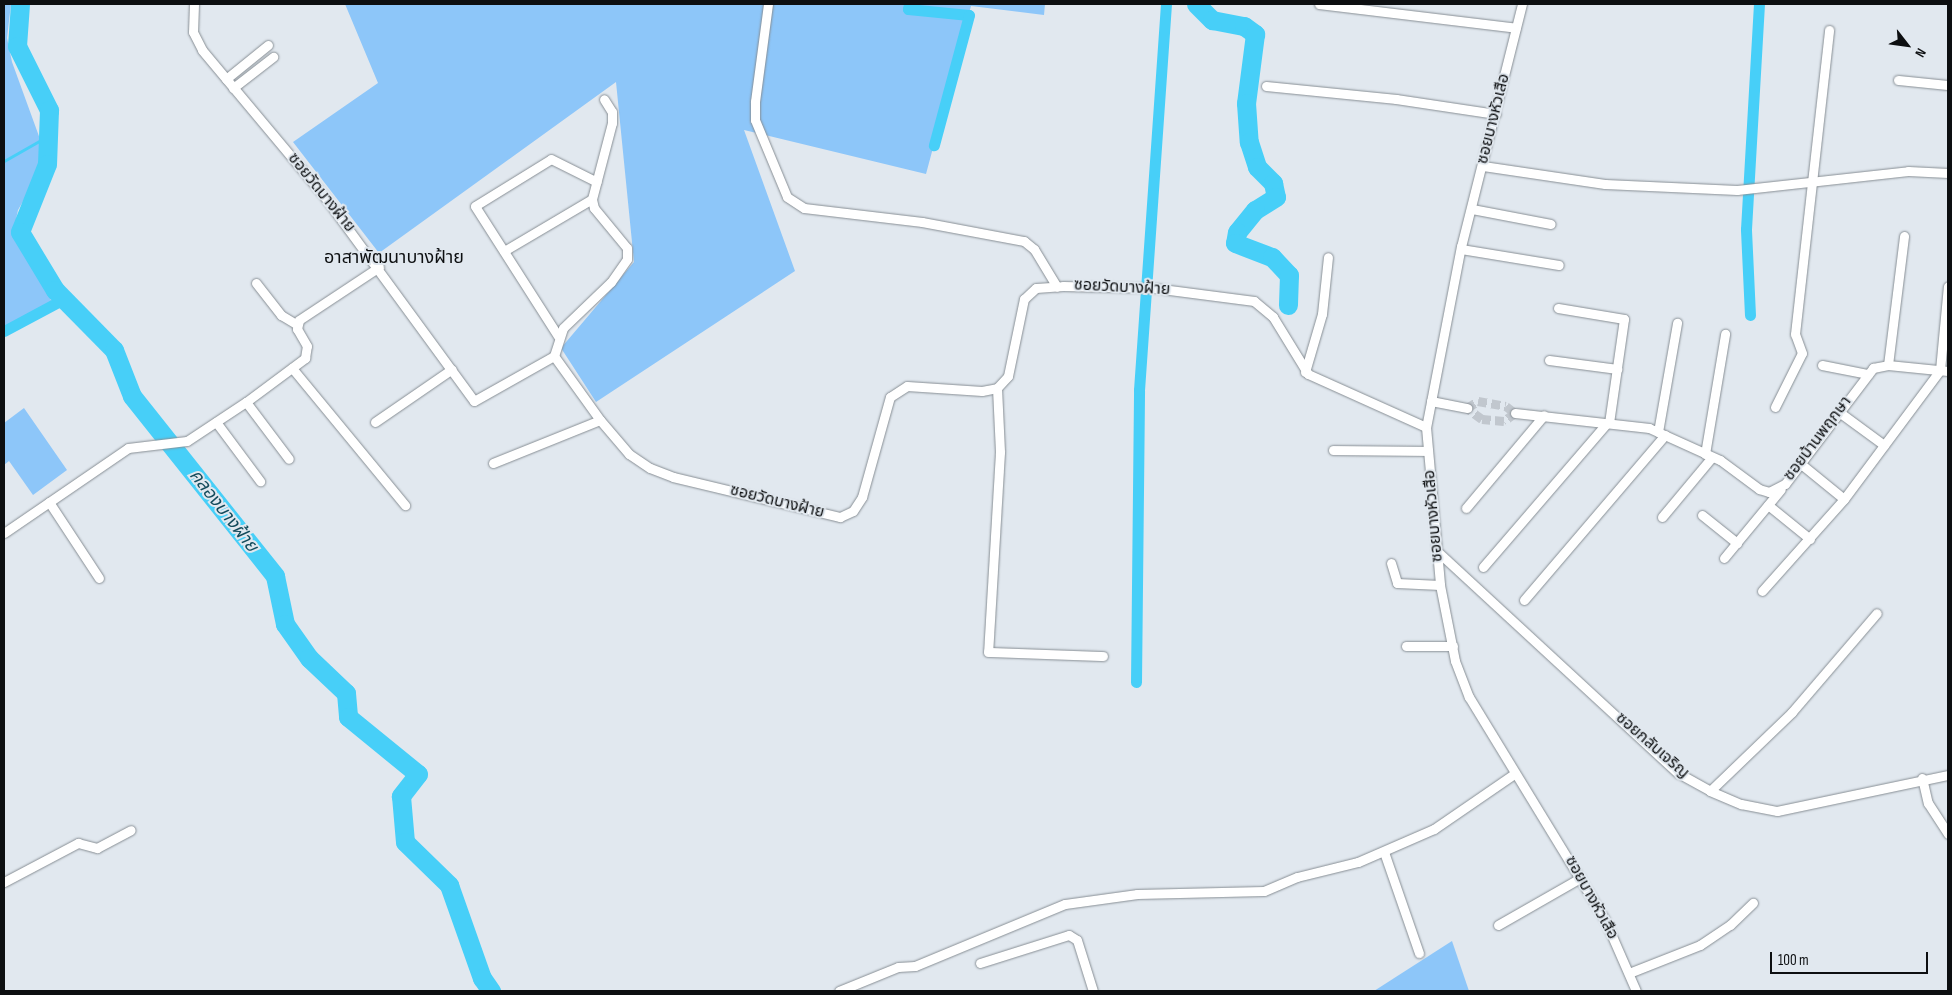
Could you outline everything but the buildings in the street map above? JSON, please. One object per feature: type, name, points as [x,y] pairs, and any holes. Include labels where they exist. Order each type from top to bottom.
[{"type":"street","name":"ซอยวัดบางฝ้าย","points":[[194,4],[193,32],[226,79],[314,182],[379,267],[474,401],[554,356],[600,420],[629,454],[650,468],[673,477],[840,517],[853,511],[862,497],[890,397],[898,389],[907,386],[982,391],[997,388],[1008,376],[1024,299],[1036,288],[1154,288],[1254,301],[1273,317],[1305,372]]},
{"type":"street","points":[[768,4],[755,102],[756,120],[787,197],[804,208],[922,222],[1024,241],[1034,249],[1057,287]]},
{"type":"street","points":[[1319,4],[1516,28]]},
{"type":"street","name":"ซอยบางหัวเสือ","points":[[1522,4],[1461,249],[1426,427],[1440,585],[1452,646],[1469,697],[1514,774],[1605,920],[1636,991]]},
{"type":"street","points":[[1775,407],[1802,353],[1795,334],[1814,181],[1829,30]]},
{"type":"street","points":[[226,79],[268,45]]},
{"type":"street","points":[[233,88],[273,57]]},
{"type":"street","points":[[1898,80],[1948,85]]},
{"type":"street","points":[[1266,86],[1396,99],[1496,114]]},
{"type":"street","points":[[554,356],[558,336],[563,328],[610,282],[627,259],[628,248],[594,208],[592,199],[612,123],[612,112],[604,99]]},
{"type":"street","points":[[558,336],[475,206],[551,159],[597,182]]},
{"type":"street","points":[[1482,166],[1605,184],[1737,190],[1908,171],[1948,173]]},
{"type":"street","points":[[504,251],[592,199]]},
{"type":"street","points":[[1472,209],[1551,224]]},
{"type":"street","points":[[1888,365],[1904,236]]},
{"type":"street","points":[[1461,249],[1559,266]]},
{"type":"street","points":[[1328,257],[1322,314],[1305,372],[1426,427]]},
{"type":"street","points":[[296,324],[379,267]]},
{"type":"street","points":[[4,533],[133,445],[177,444],[246,402],[305,358],[308,351],[296,324],[282,315],[256,282]]},
{"type":"street","points":[[1762,590],[1810,539],[1844,499],[1884,445],[1944,371],[1948,286]]},
{"type":"street","points":[[1483,567],[1608,423],[1625,323],[1621,316],[1558,308]]},
{"type":"street","points":[[1524,600],[1662,433],[1677,323]]},
{"type":"street","points":[[1662,517],[1709,455],[1725,334]]},
{"type":"street","points":[[1550,360],[1617,369]]},
{"type":"street","points":[[1822,365],[1868,374]]},
{"type":"street","name":"ซอยบ้านพฤกษา","points":[[1515,413],[1608,423],[1662,433],[1709,455],[1762,490],[1774,491],[1785,484],[1876,366],[1888,365],[1944,371]]},
{"type":"street","points":[[292,368],[405,505]]},
{"type":"street","points":[[375,422],[452,369]]},
{"type":"street","points":[[997,388],[1000,452],[988,652],[1104,656]]},
{"type":"street","points":[[1431,401],[1467,408]]},
{"type":"street","points":[[246,402],[288,459]]},
{"type":"street","points":[[1839,412],[1884,445]]},
{"type":"street","points":[[1466,508],[1544,415]]},
{"type":"street","points":[[493,463],[600,420]]},
{"type":"street","points":[[216,422],[260,480]]},
{"type":"street","points":[[1333,450],[1428,451]]},
{"type":"street","points":[[1801,464],[1844,499]]},
{"type":"street","points":[[1724,558],[1785,484]]},
{"type":"street","points":[[49,502],[99,578]]},
{"type":"street","points":[[1768,505],[1810,539]]},
{"type":"street","points":[[1702,515],[1737,543]]},
{"type":"street","name":"ซอยกลับเจริญ","points":[[1437,551],[1678,773],[1710,791],[1741,804],[1777,811],[1922,778],[1948,775]]},
{"type":"street","points":[[1391,563],[1397,583],[1440,585]]},
{"type":"street","points":[[1710,791],[1792,712],[1877,613]]},
{"type":"street","points":[[1406,646],[1452,646]]},
{"type":"street","points":[[839,991],[898,967],[916,966],[1065,904],[1137,894],[1264,891],[1297,877],[1358,862],[1434,828],[1514,774]]},
{"type":"street","points":[[1922,778],[1928,803],[1948,834]]},
{"type":"street","points":[[4,882],[78,843],[102,846],[131,830]]},
{"type":"street","points":[[1384,852],[1419,953]]},
{"type":"street","points":[[1498,925],[1580,878]]},
{"type":"street","points":[[1629,973],[1700,945],[1730,925],[1753,903]]},
{"type":"street","points":[[980,964],[1069,935],[1077,940],[1093,991]]},
{"type":"shaded area","points":[[4,4],[11,4],[7,38],[12,62],[44,150],[38,175],[18,210],[14,229],[53,304],[4,333]]},
{"type":"shaded area","points":[[345,4],[1045,4],[1044,15],[971,6],[926,174],[744,130],[795,271],[596,402],[561,348],[634,262],[616,82],[379,253],[293,142],[378,83]]},
{"type":"shaded area","points":[[24,408],[67,470],[33,495],[9,461],[4,465],[4,423]]},
{"type":"shaded area","points":[[1452,941],[1469,991],[1374,991]]},
{"type":"waterway","name":"คลองบางฝ้าย","points":[[20,4],[17,46],[49,110],[47,164],[20,232],[55,290],[114,350],[132,396],[275,576],[285,624],[309,658],[346,693],[348,717],[418,774],[401,796],[405,842],[449,885],[482,978],[491,991]]},
{"type":"waterway","points":[[909,4],[908,9],[969,15],[934,145]]},
{"type":"waterway","points":[[1136,682],[1139,390],[1166,4]]},
{"type":"waterway","points":[[1196,4],[1212,20],[1244,26],[1255,34],[1246,103],[1249,142],[1257,167],[1273,183],[1276,197],[1255,210],[1237,232],[1235,243],[1272,257],[1289,275],[1288,305]]},
{"type":"waterway","points":[[1750,315],[1746,229],[1759,4]]},
{"type":"waterway","points":[[4,161],[48,136]]},
{"type":"waterway","points":[[4,331],[64,299]]},
{"type":"tunnel","points":[[1478,401],[1506,406],[1515,413],[1504,421],[1482,419],[1467,408],[1478,401]]},
{"type":"district","name":"อาสาพัฒนาบางฝ้าย","points":[[394,258]]}]
